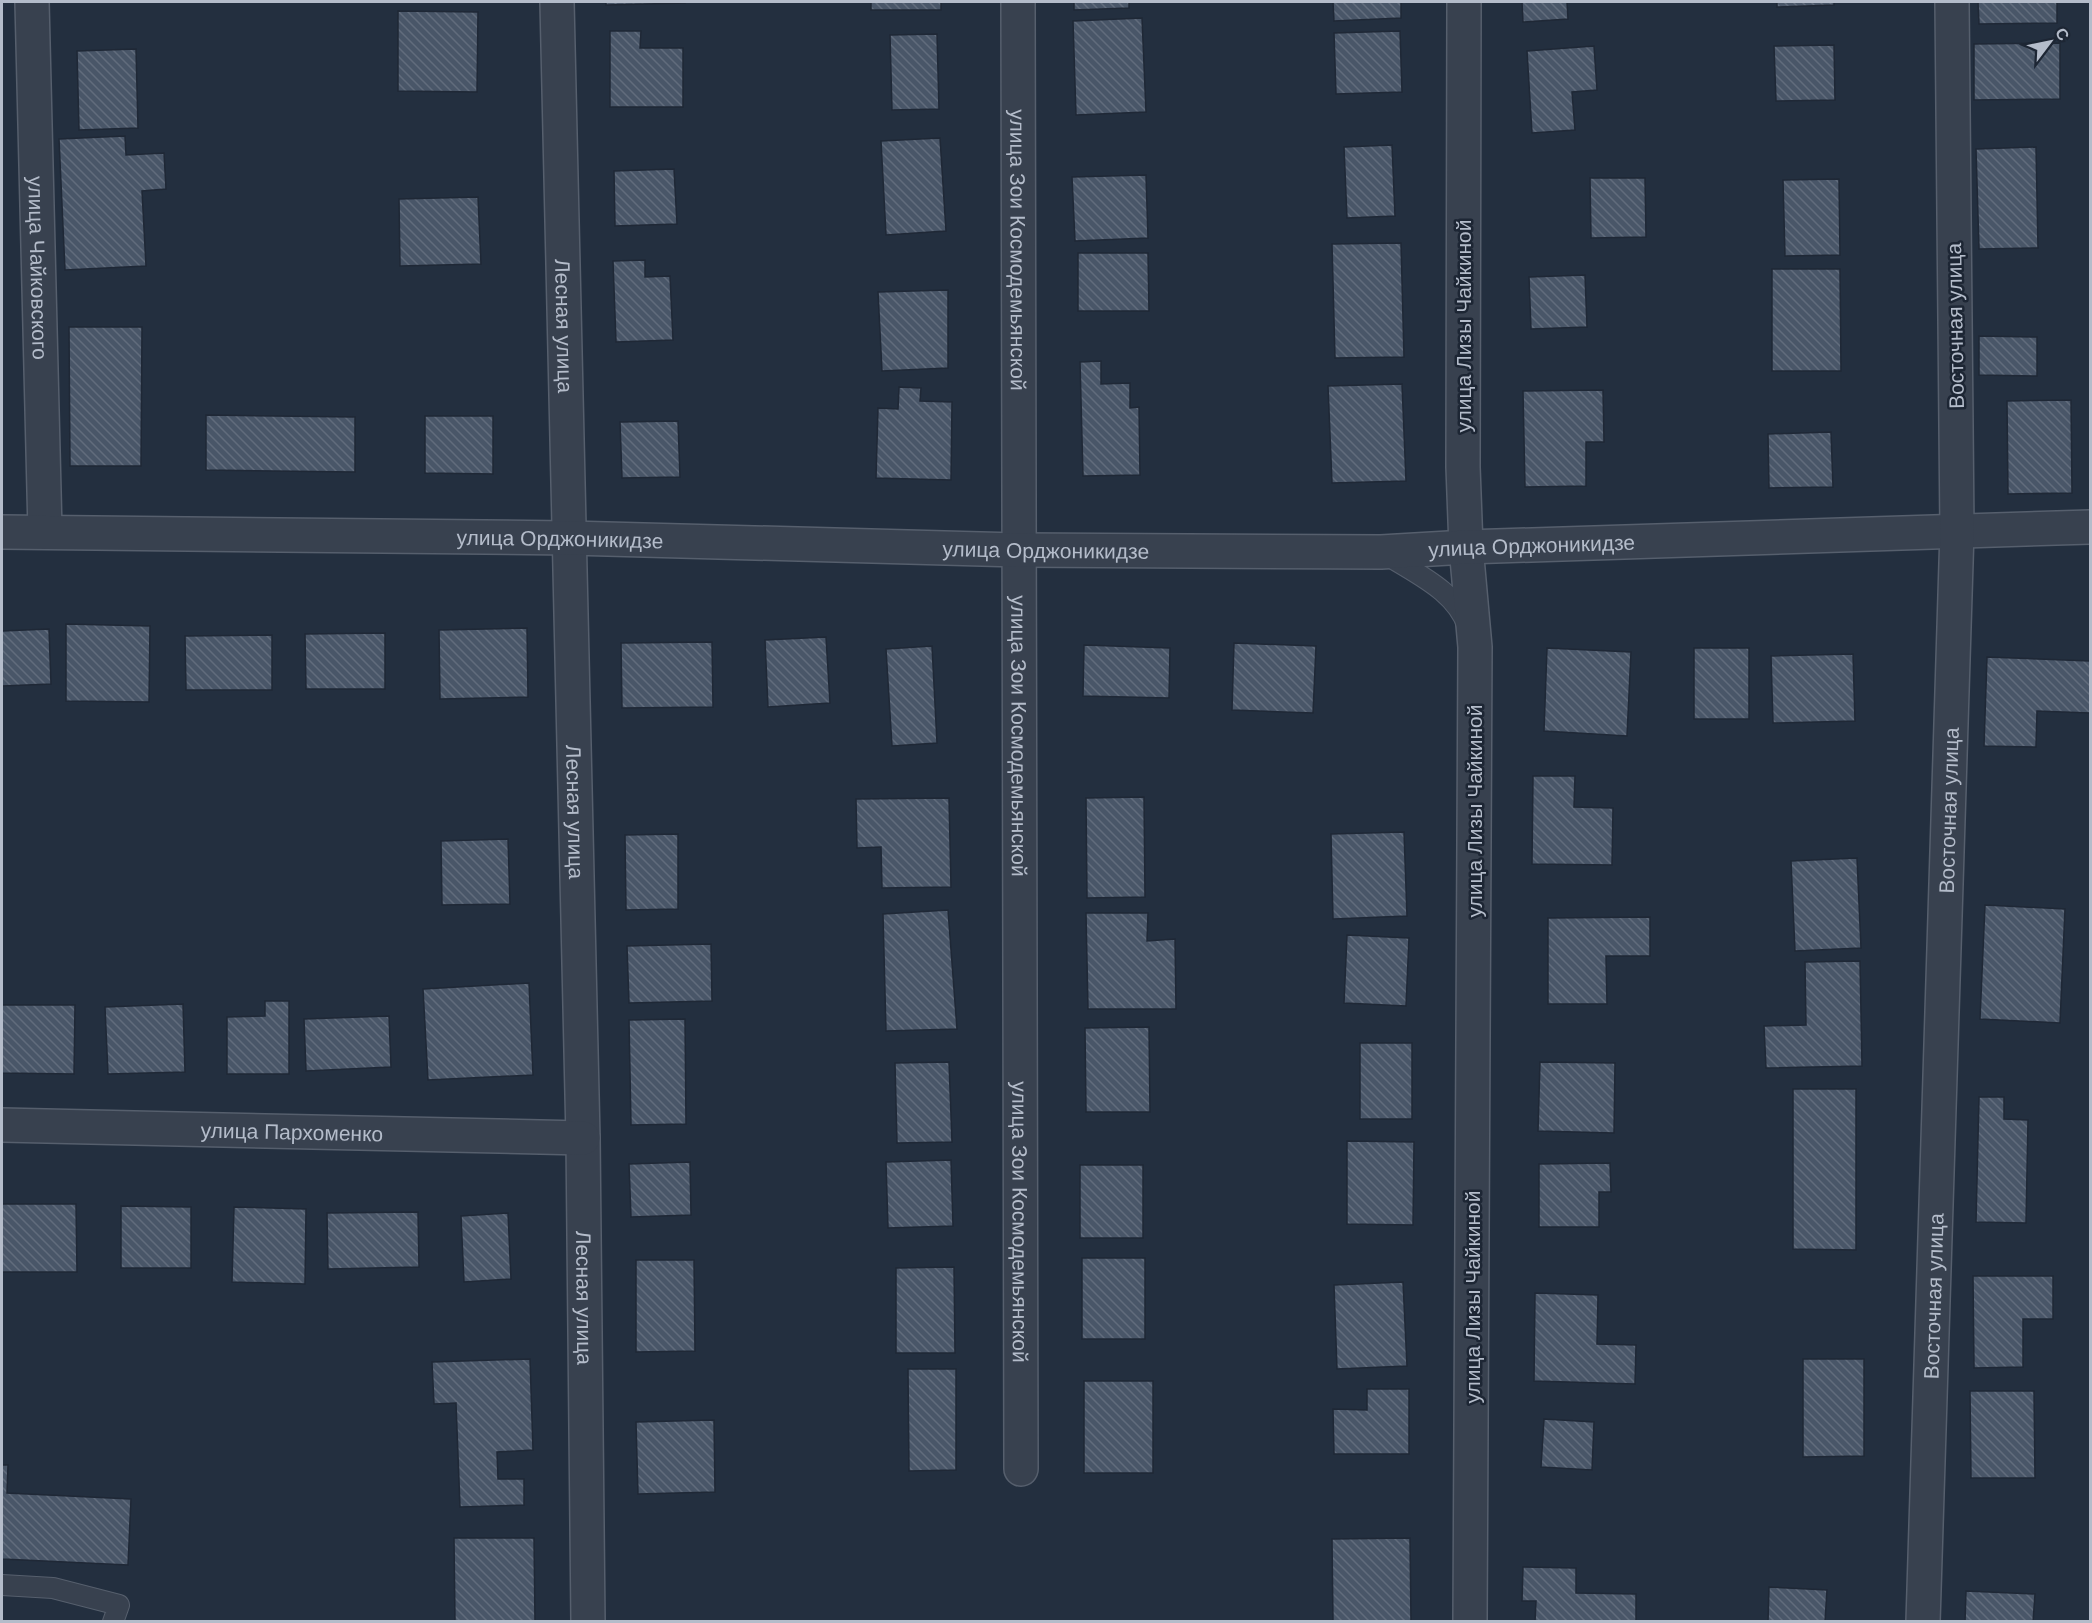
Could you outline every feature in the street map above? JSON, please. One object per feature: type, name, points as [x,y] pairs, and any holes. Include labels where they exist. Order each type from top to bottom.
[{"type":"street","name":"улица Чайковского","points":[[32,2],[45,532]]},
{"type":"street","name":"Лесная улица","points":[[557,2],[583,1138],[588,1622]]},
{"type":"street","name":"улица Зои Космодемьянской","points":[[1018,2],[1021,550],[1021,1469]]},
{"type":"street","name":"улица Лизы Чайкиной","points":[[1464,2],[1463,467],[1466,548],[1475,647],[1470,1622]]},
{"type":"street","name":"Восточная улица","points":[[1923,1622],[1957,531],[1952,2]]},
{"type":"street","name":"улица Орджоникидзе","points":[[2,532],[570,538],[1021,550],[1381,552],[2091,527]]},
{"type":"street","name":"улица Пархоменко","points":[[2,1125],[583,1138]]},
{"type":"lane","points":[[1381,552],[1442,590],[1464,615],[1475,647]]},
{"type":"lane","points":[[2,1585],[53,1588],[119,1605],[112,1622]]},
{"type":"building","points":[[606,2],[685,2],[685,3],[606,5]]},
{"type":"building","points":[[871,2],[941,2],[941,10],[871,10]]},
{"type":"building","points":[[1074,2],[1129,2],[1129,8],[1074,10]]},
{"type":"building","points":[[1333,2],[1401,2],[1401,18],[1334,21]]},
{"type":"building","points":[[1522,2],[1567,2],[1568,19],[1523,22]]},
{"type":"building","points":[[1777,2],[1834,2],[1834,5],[1777,7]]},
{"type":"building","points":[[1978,2],[2057,2],[2057,23],[1979,24]]},
{"type":"building","points":[[398,11],[478,12],[477,92],[398,91]]},
{"type":"building","points":[[1142,18],[1146,112],[1076,115],[1073,21]]},
{"type":"building","points":[[610,31],[641,31],[640,48],[683,48],[683,107],[610,107]]},
{"type":"building","points":[[1400,31],[1402,92],[1336,94],[1334,33]]},
{"type":"building","points":[[937,34],[939,109],[892,110],[890,35]]},
{"type":"building","points":[[2060,43],[2060,99],[1974,100],[1974,44]]},
{"type":"building","points":[[1834,45],[1835,100],[1776,101],[1774,46]]},
{"type":"building","points":[[1594,46],[1597,90],[1572,92],[1575,130],[1532,133],[1527,51]]},
{"type":"building","points":[[136,49],[138,128],[79,130],[77,51]]},
{"type":"building","points":[[125,136],[126,155],[164,153],[166,189],[142,191],[146,266],[65,270],[59,139]]},
{"type":"building","points":[[940,138],[946,231],[886,235],[881,141]]},
{"type":"building","points":[[1392,145],[1395,216],[1347,218],[1344,147]]},
{"type":"building","points":[[2036,147],[2038,248],[1979,249],[1976,149]]},
{"type":"building","points":[[674,169],[677,224],[615,226],[614,171]]},
{"type":"building","points":[[1146,175],[1148,238],[1075,241],[1072,177]]},
{"type":"building","points":[[1590,178],[1645,178],[1646,237],[1591,238]]},
{"type":"building","points":[[1839,179],[1840,255],[1785,256],[1783,180]]},
{"type":"building","points":[[478,197],[481,264],[400,266],[399,199]]},
{"type":"building","points":[[1401,243],[1404,357],[1335,358],[1332,244]]},
{"type":"building","points":[[1078,253],[1148,253],[1149,311],[1078,311]]},
{"type":"building","points":[[645,260],[645,277],[670,276],[673,340],[616,342],[613,261]]},
{"type":"building","points":[[1772,269],[1840,269],[1841,371],[1772,371]]},
{"type":"building","points":[[1585,275],[1587,327],[1531,329],[1529,277]]},
{"type":"building","points":[[948,290],[948,368],[882,371],[878,292]]},
{"type":"building","points":[[69,327],[142,327],[141,466],[70,466]]},
{"type":"building","points":[[1979,336],[2037,337],[2037,376],[1979,375]]},
{"type":"building","points":[[1101,361],[1101,384],[1130,383],[1130,408],[1139,407],[1140,475],[1083,476],[1080,362]]},
{"type":"building","points":[[1402,384],[1406,481],[1332,483],[1328,386]]},
{"type":"building","points":[[899,387],[921,388],[920,401],[952,402],[951,480],[876,478],[878,408],[898,409]]},
{"type":"building","points":[[1603,390],[1604,442],[1586,442],[1586,486],[1525,487],[1523,391]]},
{"type":"building","points":[[2071,400],[2072,493],[2008,494],[2007,401]]},
{"type":"building","points":[[206,415],[355,417],[355,472],[206,470]]},
{"type":"building","points":[[425,416],[493,416],[493,474],[425,473]]},
{"type":"building","points":[[678,421],[680,477],[622,478],[620,422]]},
{"type":"building","points":[[1831,432],[1833,487],[1769,488],[1768,434]]},
{"type":"building","points":[[66,624],[150,626],[149,702],[66,701]]},
{"type":"building","points":[[527,628],[528,697],[440,699],[439,630]]},
{"type":"building","points":[[49,629],[51,684],[2,686],[2,631]]},
{"type":"building","points":[[385,633],[385,689],[306,689],[305,634]]},
{"type":"building","points":[[272,635],[272,690],[186,690],[185,636]]},
{"type":"building","points":[[826,637],[830,703],[768,707],[765,640]]},
{"type":"building","points":[[712,642],[713,707],[622,708],[621,643]]},
{"type":"building","points":[[1234,643],[1316,646],[1313,713],[1232,710]]},
{"type":"building","points":[[1084,645],[1170,648],[1169,698],[1083,696]]},
{"type":"building","points":[[932,646],[937,743],[892,746],[886,649]]},
{"type":"building","points":[[1547,648],[1631,652],[1627,736],[1544,731]]},
{"type":"building","points":[[1694,648],[1749,648],[1749,719],[1694,719]]},
{"type":"building","points":[[1853,654],[1855,721],[1773,723],[1771,656]]},
{"type":"building","points":[[1987,657],[2090,661],[2090,713],[2037,711],[2036,747],[1984,746]]},
{"type":"building","points":[[1533,776],[1575,776],[1574,807],[1613,808],[1612,865],[1532,864]]},
{"type":"building","points":[[1144,797],[1145,897],[1087,898],[1086,798]]},
{"type":"building","points":[[949,798],[951,887],[882,888],[881,847],[857,848],[856,799]]},
{"type":"building","points":[[1404,832],[1407,916],[1333,919],[1331,834]]},
{"type":"building","points":[[678,834],[678,909],[626,910],[625,835]]},
{"type":"building","points":[[508,839],[510,904],[442,905],[441,841]]},
{"type":"building","points":[[1857,858],[1861,948],[1795,951],[1791,861]]},
{"type":"building","points":[[1985,905],[2065,909],[2060,1023],[1980,1019]]},
{"type":"building","points":[[948,910],[957,1029],[886,1031],[883,914]]},
{"type":"building","points":[[1086,913],[1148,913],[1147,941],[1175,939],[1176,1009],[1088,1009]]},
{"type":"building","points":[[1650,917],[1650,956],[1606,956],[1607,1004],[1548,1004],[1548,918]]},
{"type":"building","points":[[1347,935],[1409,938],[1406,1006],[1344,1003]]},
{"type":"building","points":[[711,944],[712,1001],[629,1003],[627,946]]},
{"type":"building","points":[[1860,961],[1862,1066],[1766,1068],[1764,1026],[1806,1025],[1805,962]]},
{"type":"building","points":[[529,983],[533,1075],[428,1080],[423,989]]},
{"type":"building","points":[[265,1001],[289,1001],[289,1074],[227,1074],[227,1017],[265,1016]]},
{"type":"building","points":[[183,1004],[185,1072],[108,1074],[105,1007]]},
{"type":"building","points":[[2,1005],[75,1005],[74,1074],[2,1073]]},
{"type":"building","points":[[389,1016],[391,1067],[306,1071],[304,1019]]},
{"type":"building","points":[[685,1019],[686,1124],[631,1125],[629,1020]]},
{"type":"building","points":[[1149,1027],[1150,1112],[1086,1112],[1085,1028]]},
{"type":"building","points":[[1360,1043],[1412,1043],[1412,1119],[1360,1119]]},
{"type":"building","points":[[949,1062],[952,1142],[897,1143],[895,1063]]},
{"type":"building","points":[[1540,1062],[1615,1063],[1614,1133],[1538,1131]]},
{"type":"building","points":[[1793,1089],[1856,1089],[1856,1250],[1793,1249]]},
{"type":"building","points":[[1979,1097],[2004,1097],[2004,1119],[2028,1120],[2026,1223],[1976,1222]]},
{"type":"building","points":[[1347,1141],[1414,1142],[1413,1225],[1347,1224]]},
{"type":"building","points":[[951,1160],[953,1226],[888,1228],[886,1162]]},
{"type":"building","points":[[690,1162],[691,1215],[631,1217],[629,1164]]},
{"type":"building","points":[[1610,1163],[1611,1192],[1599,1192],[1599,1227],[1539,1227],[1539,1164]]},
{"type":"building","points":[[1080,1165],[1143,1165],[1143,1238],[1080,1238]]},
{"type":"building","points":[[2,1204],[76,1204],[77,1272],[2,1272]]},
{"type":"building","points":[[121,1206],[191,1207],[191,1268],[121,1268]]},
{"type":"building","points":[[234,1207],[306,1209],[305,1284],[232,1282]]},
{"type":"building","points":[[418,1212],[419,1267],[328,1269],[327,1213]]},
{"type":"building","points":[[508,1213],[511,1279],[464,1282],[461,1216]]},
{"type":"building","points":[[1082,1258],[1145,1258],[1145,1339],[1082,1339]]},
{"type":"building","points":[[636,1260],[694,1260],[695,1351],[636,1352]]},
{"type":"building","points":[[954,1267],[955,1353],[896,1353],[896,1268]]},
{"type":"building","points":[[1973,1276],[2053,1276],[2053,1319],[2023,1319],[2023,1367],[1974,1368]]},
{"type":"building","points":[[1403,1282],[1407,1366],[1337,1369],[1334,1285]]},
{"type":"building","points":[[1535,1293],[1598,1295],[1597,1344],[1636,1345],[1635,1384],[1534,1381]]},
{"type":"building","points":[[530,1359],[533,1450],[497,1452],[498,1479],[524,1479],[524,1505],[460,1507],[456,1403],[434,1404],[432,1362]]},
{"type":"building","points":[[1803,1359],[1864,1359],[1864,1456],[1803,1457]]},
{"type":"building","points":[[908,1369],[956,1369],[956,1470],[909,1471]]},
{"type":"building","points":[[1084,1381],[1153,1381],[1153,1473],[1084,1473]]},
{"type":"building","points":[[1367,1389],[1409,1389],[1409,1454],[1334,1454],[1333,1409],[1367,1410]]},
{"type":"building","points":[[1970,1391],[2034,1391],[2035,1478],[1971,1478]]},
{"type":"building","points":[[1544,1419],[1594,1422],[1592,1470],[1541,1467]]},
{"type":"building","points":[[714,1420],[715,1492],[638,1494],[636,1422]]},
{"type":"building","points":[[2,1465],[8,1465],[7,1493],[131,1499],[128,1565],[2,1559]]},
{"type":"building","points":[[454,1538],[534,1538],[535,1622],[455,1622]]},
{"type":"building","points":[[1410,1538],[1411,1622],[1333,1622],[1332,1539]]},
{"type":"building","points":[[1523,1567],[1576,1568],[1576,1593],[1636,1594],[1636,1622],[1535,1622],[1536,1601],[1522,1601]]},
{"type":"building","points":[[1769,1587],[1827,1590],[1825,1622],[1768,1622]]},
{"type":"building","points":[[1966,1591],[2035,1594],[2033,1622],[1965,1622]]}]
